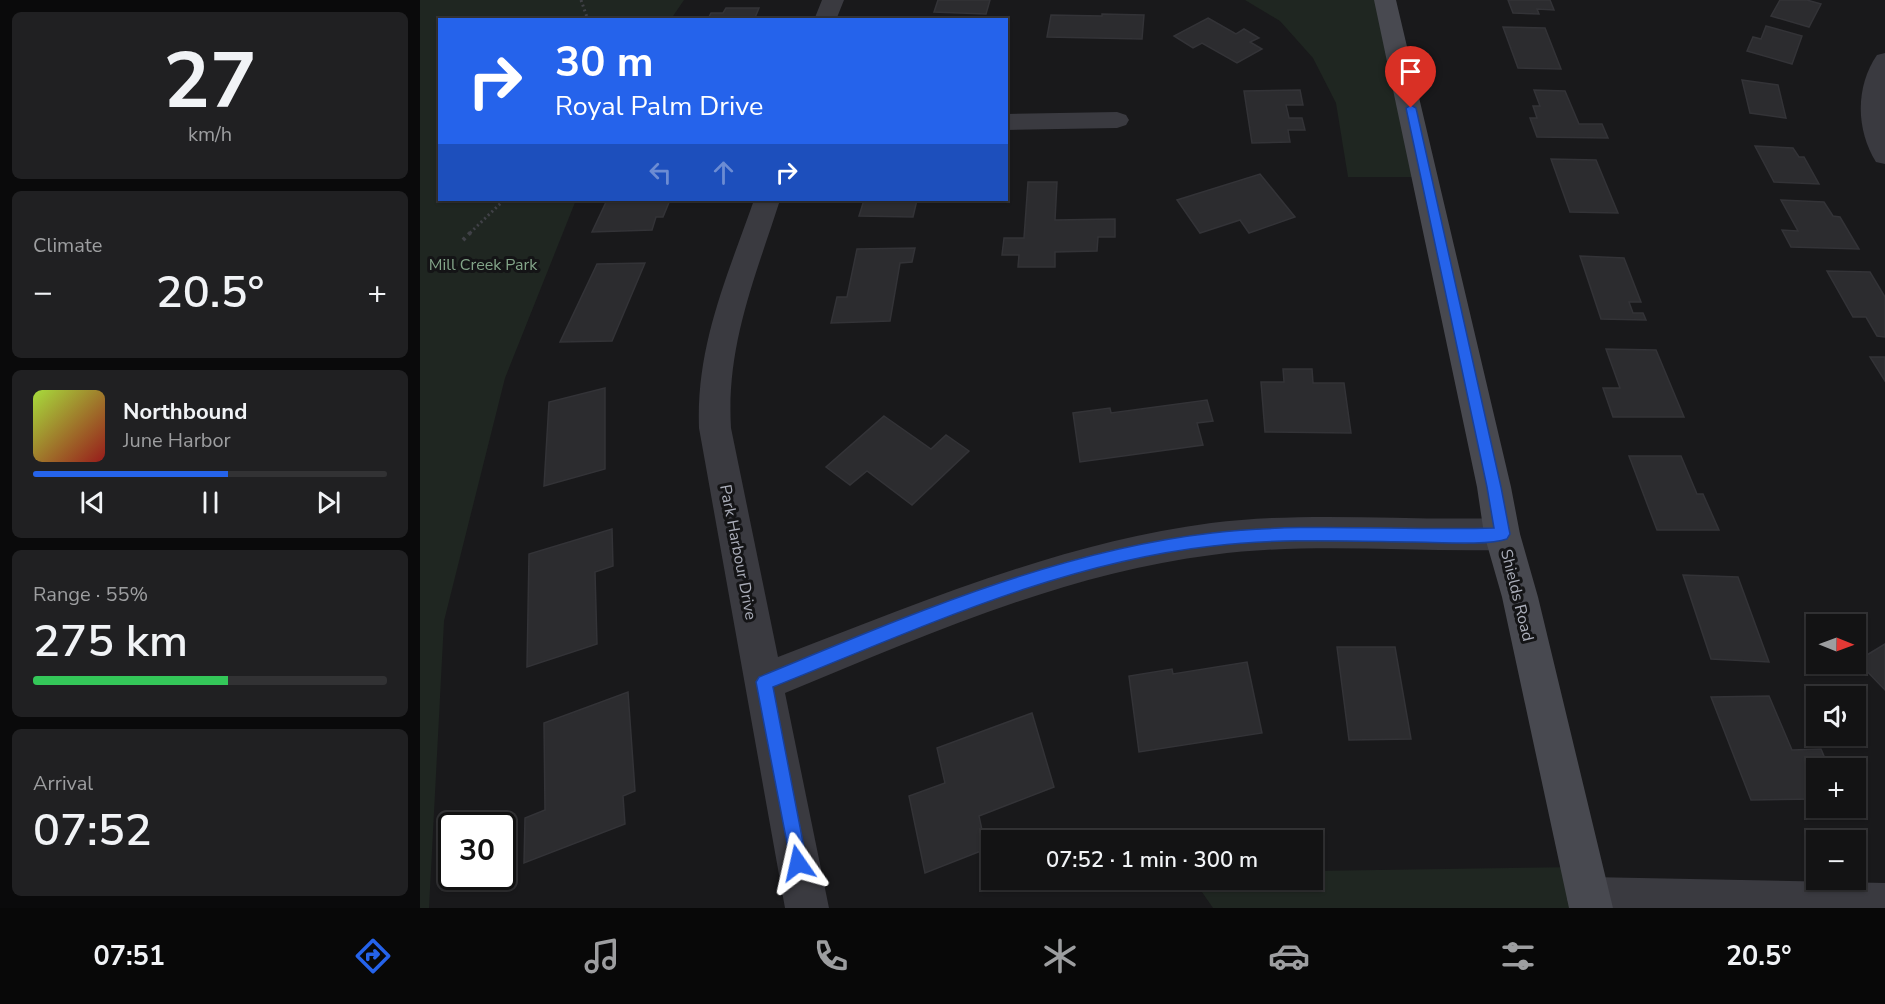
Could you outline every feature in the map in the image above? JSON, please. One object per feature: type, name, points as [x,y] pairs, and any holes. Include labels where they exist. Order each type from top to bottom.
[{"type":"main road","name":"Shields Road","points":[[1385,0],[1494,487],[1502,534],[1520,597],[1590,904]]},
{"type":"street","points":[[826,18],[833,0]]},
{"type":"street","points":[[1885,60],[1872,92],[1871,108],[1874,128],[1885,156]]},
{"type":"street","points":[[1008,123],[1117,120]]},
{"type":"street","name":"Park Harbour Drive","points":[[767,201],[725,328],[716,368],[713,398],[715,428],[807,908]]},
{"type":"street","points":[[764,682],[992,592],[1069,568],[1144,550],[1212,539],[1285,533],[1448,536],[1502,534]]},
{"type":"street","points":[[1590,904],[1885,905]]},
{"type":"path","points":[[580,0],[587,18]]},
{"type":"path","points":[[463,240],[503,201]]},
{"type":"green space","name":"Mill Creek Park","points":[[420,0],[684,0],[672,18],[438,18],[438,201],[576,201],[505,378],[444,621],[429,908],[420,908]]},
{"type":"green space","points":[[1245,0],[1385,0],[1426,177],[1348,177],[1336,103],[1313,58],[1280,21]]},
{"type":"green space","points":[[1582,867],[1591,908],[1213,908],[1201,890],[1323,890],[1323,871]]},
{"type":"building","points":[[938,0],[990,0],[986,14],[934,12]]},
{"type":"building","points":[[1508,0],[1550,0],[1554,10],[1537,9],[1539,14],[1513,13]]},
{"type":"building","points":[[1780,0],[1807,0],[1821,4],[1809,27],[1771,16]]},
{"type":"building","points":[[726,8],[759,8],[755,18],[708,18],[711,13],[723,13]]},
{"type":"building","points":[[1102,14],[1144,15],[1142,39],[1047,37],[1051,15],[1102,16]]},
{"type":"building","points":[[1208,18],[1236,34],[1244,29],[1259,38],[1250,42],[1262,49],[1237,63],[1202,43],[1193,48],[1174,36]]},
{"type":"building","points":[[1766,26],[1802,36],[1792,64],[1747,51],[1753,37],[1761,39]]},
{"type":"building","points":[[1503,27],[1545,28],[1561,69],[1518,68]]},
{"type":"building","points":[[1742,80],[1778,85],[1786,118],[1750,113]]},
{"type":"building","points":[[1300,90],[1303,105],[1286,105],[1289,118],[1302,118],[1305,130],[1288,130],[1290,142],[1252,143],[1244,91]]},
{"type":"building","points":[[1534,90],[1565,91],[1579,124],[1602,124],[1608,138],[1537,137],[1530,118],[1537,118],[1533,106],[1540,106]]},
{"type":"building","points":[[1755,146],[1793,148],[1799,157],[1804,157],[1819,184],[1774,182]]},
{"type":"building","points":[[1551,159],[1596,160],[1618,213],[1570,212]]},
{"type":"building","points":[[1260,174],[1295,217],[1249,233],[1240,220],[1200,233],[1177,200]]},
{"type":"building","points":[[1028,182],[1057,182],[1055,220],[1115,219],[1115,237],[1098,237],[1097,251],[1055,252],[1055,267],[1018,267],[1019,255],[1002,255],[1004,238],[1024,238]]},
{"type":"building","points":[[1781,200],[1824,202],[1833,216],[1840,217],[1859,249],[1791,247],[1782,230],[1798,231]]},
{"type":"building","points":[[607,201],[670,201],[663,217],[656,217],[652,230],[592,232]]},
{"type":"building","points":[[864,201],[917,201],[913,217],[859,216]]},
{"type":"building","points":[[915,248],[912,262],[900,263],[890,321],[831,323],[837,297],[847,297],[857,249]]},
{"type":"building","points":[[1580,256],[1624,258],[1641,302],[1629,302],[1633,313],[1643,313],[1646,320],[1601,319]]},
{"type":"building","points":[[645,263],[612,341],[560,342],[597,264]]},
{"type":"building","points":[[1827,271],[1870,272],[1885,297],[1885,337],[1877,336],[1866,317],[1853,317]]},
{"type":"building","points":[[1606,349],[1656,350],[1684,417],[1613,417],[1603,388],[1620,388]]},
{"type":"building","points":[[1870,357],[1885,357],[1885,381]]},
{"type":"building","points":[[1283,369],[1312,369],[1313,383],[1344,383],[1351,433],[1265,432],[1261,382],[1284,382]]},
{"type":"building","points":[[605,388],[605,469],[544,486],[549,402]]},
{"type":"building","points":[[1207,400],[1213,421],[1197,423],[1203,445],[1080,462],[1073,413],[1110,408],[1111,413]]},
{"type":"building","points":[[884,416],[931,449],[946,435],[969,451],[912,505],[867,471],[850,485],[826,467]]},
{"type":"building","points":[[1629,456],[1681,456],[1697,494],[1703,494],[1719,530],[1657,530]]},
{"type":"building","points":[[612,529],[613,566],[595,572],[597,644],[527,667],[529,554]]},
{"type":"building","points":[[1683,575],[1738,577],[1769,662],[1711,659]]},
{"type":"building","points":[[1885,644],[1885,690],[1866,670],[1866,656]]},
{"type":"building","points":[[1337,647],[1395,647],[1411,739],[1349,740]]},
{"type":"building","points":[[1247,662],[1262,733],[1139,752],[1129,676],[1172,669],[1173,674]]},
{"type":"building","points":[[628,692],[635,791],[623,796],[625,824],[524,863],[525,818],[545,810],[544,723]]},
{"type":"building","points":[[1769,696],[1792,750],[1821,749],[1825,758],[1806,758],[1806,799],[1751,800],[1711,697]]},
{"type":"building","points":[[1032,713],[1054,787],[979,816],[982,830],[981,851],[925,873],[909,796],[945,783],[937,748]]},
{"type":"route","points":[[798,863],[764,682],[992,592],[1069,568],[1144,550],[1212,539],[1285,533],[1448,536],[1502,534],[1494,487],[1411,108]]}]
